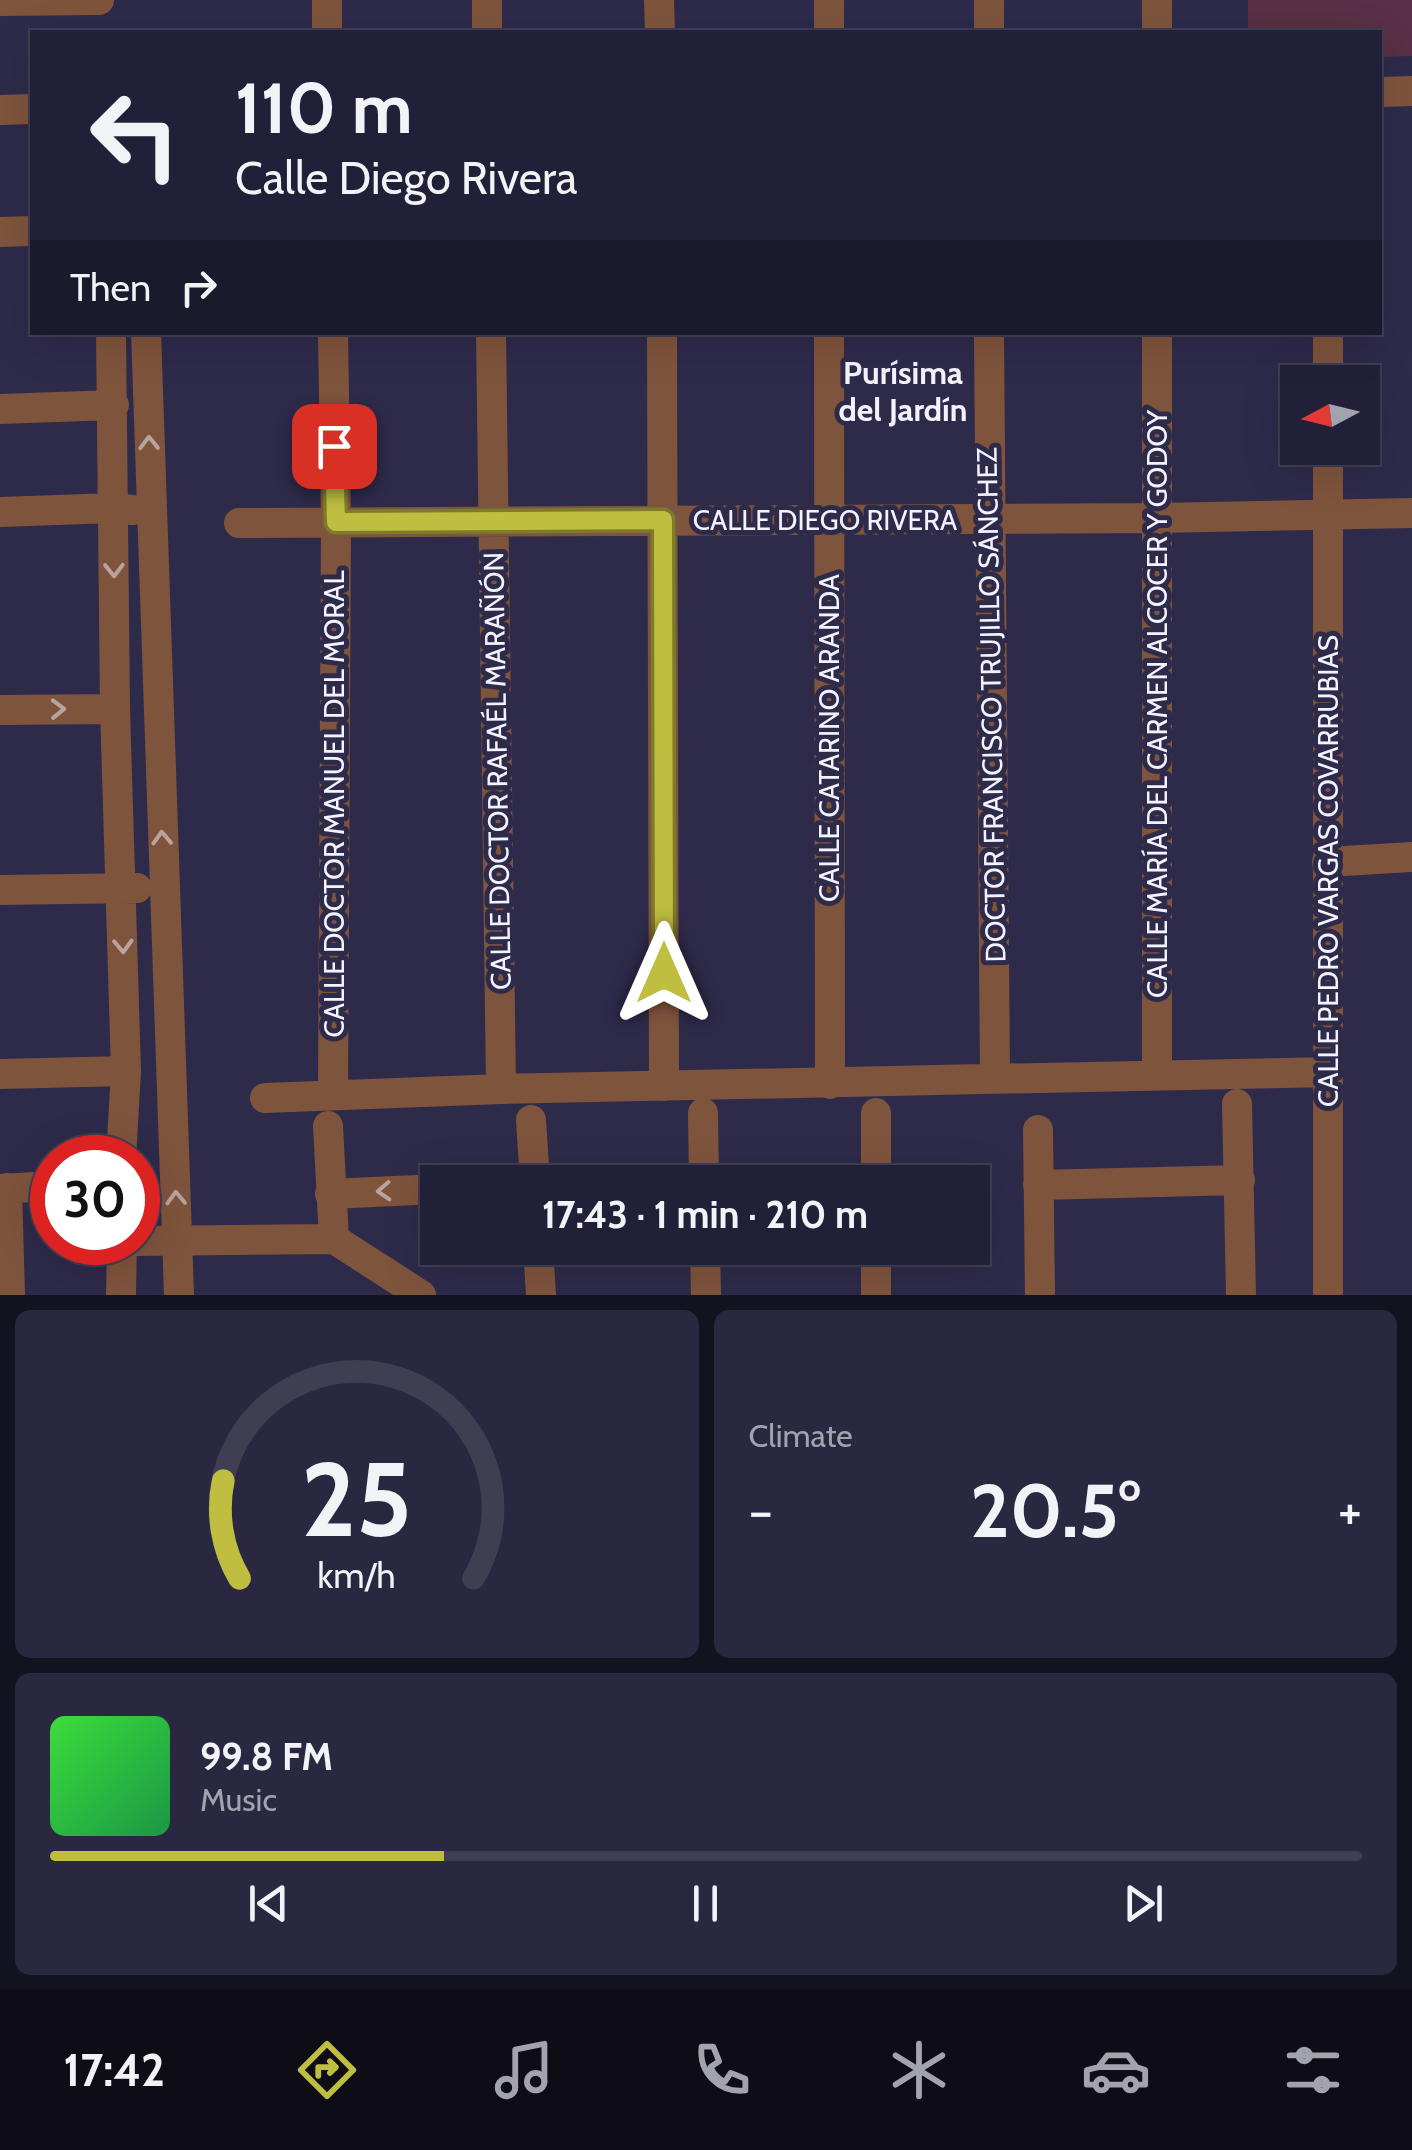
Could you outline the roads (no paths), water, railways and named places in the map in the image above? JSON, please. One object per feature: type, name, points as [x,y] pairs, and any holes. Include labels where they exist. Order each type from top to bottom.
[{"type":"street","points":[[0,1],[99,0]]},
{"type":"street","points":[[327,0],[327,30]]},
{"type":"street","points":[[487,0],[487,30]]},
{"type":"street","points":[[659,0],[660,30]]},
{"type":"street","points":[[829,0],[829,30]]},
{"type":"street","points":[[989,0],[989,30]]},
{"type":"street","points":[[1157,0],[1157,30]]},
{"type":"street","points":[[1382,92],[1412,91]]},
{"type":"street","points":[[0,110],[30,109]]},
{"type":"street","points":[[0,232],[30,231]]},
{"type":"street","points":[[111,335],[115,708],[126,1071],[122,1135]]},
{"type":"street","points":[[146,335],[179,1295]]},
{"type":"street","name":"CALLE DOCTOR MANUEL DEL MORAL","points":[[332,335],[336,522],[332,1095]]},
{"type":"street","name":"CALLE DOCTOR RAFAÉL MARAÑÓN","points":[[490,335],[501,1089]]},
{"type":"street","points":[[662,335],[664,1086]]},
{"type":"street","name":"CALLE CATARINO ARANDA","points":[[829,335],[830,1084]]},
{"type":"street","name":"DOCTOR FRANCISCO TRUJILLO SÁNCHEZ","points":[[988,335],[995,1078]]},
{"type":"street","name":"CALLE MARÍA DEL CARMEN ALCOCER Y GODOY","points":[[1157,335],[1157,1075]]},
{"type":"street","points":[[1328,335],[1328,365]]},
{"type":"street","points":[[0,409],[114,405]]},
{"type":"street","name":"CALLE PEDRO VARGAS COVARRUBIAS","points":[[1328,465],[1328,1295]]},
{"type":"street","points":[[0,512],[113,508],[150,513]]},
{"type":"street","name":"CALLE DIEGO RIVERA","points":[[239,524],[1412,513]]},
{"type":"street","points":[[0,710],[115,708]]},
{"type":"street","points":[[1327,862],[1412,857]]},
{"type":"street","points":[[0,890],[163,888]]},
{"type":"street","points":[[0,1074],[126,1071]]},
{"type":"street","points":[[265,1098],[501,1089],[1328,1072]]},
{"type":"street","points":[[1237,1104],[1241,1295]]},
{"type":"street","points":[[703,1113],[704,1165]]},
{"type":"street","points":[[876,1113],[876,1165]]},
{"type":"street","points":[[531,1120],[533,1165]]},
{"type":"street","points":[[328,1126],[334,1239]]},
{"type":"street","points":[[1038,1130],[1040,1295]]},
{"type":"street","points":[[1038,1186],[1240,1180]]},
{"type":"street","points":[[10,1295],[3,1188],[30,1187]]},
{"type":"street","points":[[330,1194],[420,1190]]},
{"type":"street","points":[[160,1239],[334,1239],[421,1295]]},
{"type":"street","points":[[122,1265],[122,1295]]},
{"type":"street","points":[[539,1265],[541,1295]]},
{"type":"street","points":[[705,1265],[706,1295]]},
{"type":"street","points":[[876,1265],[876,1295]]},
{"type":"district","name":"Purísima del Jardín","points":[[903,392]]}]
